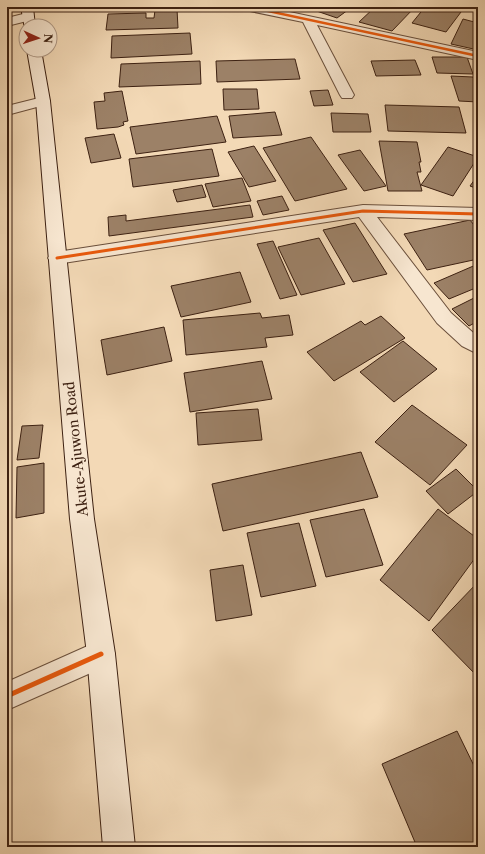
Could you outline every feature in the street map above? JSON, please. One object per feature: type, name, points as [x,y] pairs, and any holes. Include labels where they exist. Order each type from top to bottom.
[{"type":"street","points":[[249,7],[478,56]]},
{"type":"street","points":[[7,22],[28,17]]},
{"type":"street","points":[[308,20],[347,95]]},
{"type":"street","name":"Akute-Ajuwon Road","points":[[35,58],[43,101],[82,519],[101,654],[119,847]]},
{"type":"street","points":[[7,110],[43,101]]},
{"type":"street","points":[[363,211],[444,318],[478,346]]},
{"type":"street","points":[[57,258],[363,211],[478,214]]},
{"type":"street","points":[[7,696],[101,654]]},
{"type":"building","points":[[305,7],[352,7],[337,18]]},
{"type":"building","points":[[375,7],[415,7],[392,31],[359,22]]},
{"type":"building","points":[[425,7],[442,7],[461,12],[446,32],[412,23]]},
{"type":"building","points":[[177,9],[178,28],[106,30],[108,14],[146,13],[146,18],[154,18],[155,10]]},
{"type":"building","points":[[463,19],[478,23],[478,50],[451,44]]},
{"type":"building","points":[[190,33],[192,54],[111,58],[112,36]]},
{"type":"building","points":[[432,57],[467,57],[473,74],[437,73]]},
{"type":"building","points":[[295,59],[300,79],[217,82],[216,61]]},
{"type":"building","points":[[415,60],[421,75],[376,76],[371,61]]},
{"type":"building","points":[[200,61],[201,84],[119,87],[121,64]]},
{"type":"building","points":[[451,76],[473,77],[478,90],[478,102],[459,101]]},
{"type":"building","points":[[223,89],[257,89],[259,109],[224,110]]},
{"type":"building","points":[[328,90],[333,105],[314,106],[310,91]]},
{"type":"building","points":[[122,91],[128,121],[123,122],[124,125],[118,127],[97,129],[94,102],[105,101],[104,93]]},
{"type":"building","points":[[385,105],[459,107],[466,133],[388,131]]},
{"type":"building","points":[[275,112],[282,135],[233,138],[229,116]]},
{"type":"building","points":[[331,113],[368,114],[371,132],[333,132]]},
{"type":"building","points":[[217,116],[226,142],[136,154],[130,127]]},
{"type":"building","points":[[114,134],[121,158],[91,163],[85,138]]},
{"type":"building","points":[[311,137],[347,189],[295,201],[263,148]]},
{"type":"building","points":[[379,141],[417,142],[421,162],[419,162],[421,172],[417,172],[422,191],[388,191]]},
{"type":"building","points":[[254,146],[276,181],[249,187],[228,152]]},
{"type":"building","points":[[448,147],[478,157],[453,196],[421,185]]},
{"type":"building","points":[[212,149],[219,176],[133,187],[129,159]]},
{"type":"building","points":[[360,150],[386,186],[364,191],[338,155]]},
{"type":"building","points":[[478,175],[478,189],[470,186]]},
{"type":"building","points":[[242,178],[251,201],[213,207],[205,184]]},
{"type":"building","points":[[202,185],[206,197],[177,202],[173,190]]},
{"type":"building","points":[[282,196],[289,210],[263,215],[257,201]]},
{"type":"building","points":[[250,205],[253,217],[109,236],[108,217],[126,215],[126,221]]},
{"type":"building","points":[[470,220],[478,230],[478,259],[427,270],[404,234]]},
{"type":"building","points":[[355,223],[387,274],[353,282],[323,230]]},
{"type":"building","points":[[319,238],[345,284],[301,295],[278,247]]},
{"type":"building","points":[[273,241],[297,295],[280,299],[257,244]]},
{"type":"building","points":[[478,264],[478,287],[449,299],[434,283]]},
{"type":"building","points":[[240,272],[251,302],[181,317],[171,286]]},
{"type":"building","points":[[478,296],[478,321],[469,326],[452,309]]},
{"type":"building","points":[[260,313],[262,318],[289,315],[293,335],[265,338],[267,347],[186,355],[183,320]]},
{"type":"building","points":[[381,316],[405,338],[334,381],[307,352],[361,321],[365,325]]},
{"type":"building","points":[[164,327],[172,361],[107,375],[101,340]]},
{"type":"building","points":[[403,341],[437,369],[394,402],[360,372]]},
{"type":"building","points":[[262,361],[272,399],[190,412],[184,373]]},
{"type":"building","points":[[412,405],[467,445],[430,485],[375,442]]},
{"type":"building","points":[[258,409],[262,440],[198,445],[196,413]]},
{"type":"building","points":[[43,425],[39,458],[17,460],[22,426]]},
{"type":"building","points":[[361,452],[378,497],[223,531],[212,484]]},
{"type":"building","points":[[44,463],[44,513],[16,518],[17,467]]},
{"type":"building","points":[[456,469],[478,491],[448,514],[426,491]]},
{"type":"building","points":[[364,509],[383,565],[326,577],[310,520]]},
{"type":"building","points":[[438,509],[478,539],[478,554],[429,621],[380,580]]},
{"type":"building","points":[[299,523],[316,586],[261,597],[247,533]]},
{"type":"building","points":[[243,565],[252,615],[216,621],[210,570]]},
{"type":"building","points":[[478,582],[478,677],[432,630]]},
{"type":"building","points":[[457,731],[478,774],[478,847],[417,847],[382,764]]},
{"type":"cycle path","points":[[249,7],[478,56]]},
{"type":"cycle path","points":[[57,258],[363,211],[478,214]]},
{"type":"cycle path","points":[[7,696],[101,654]]}]
